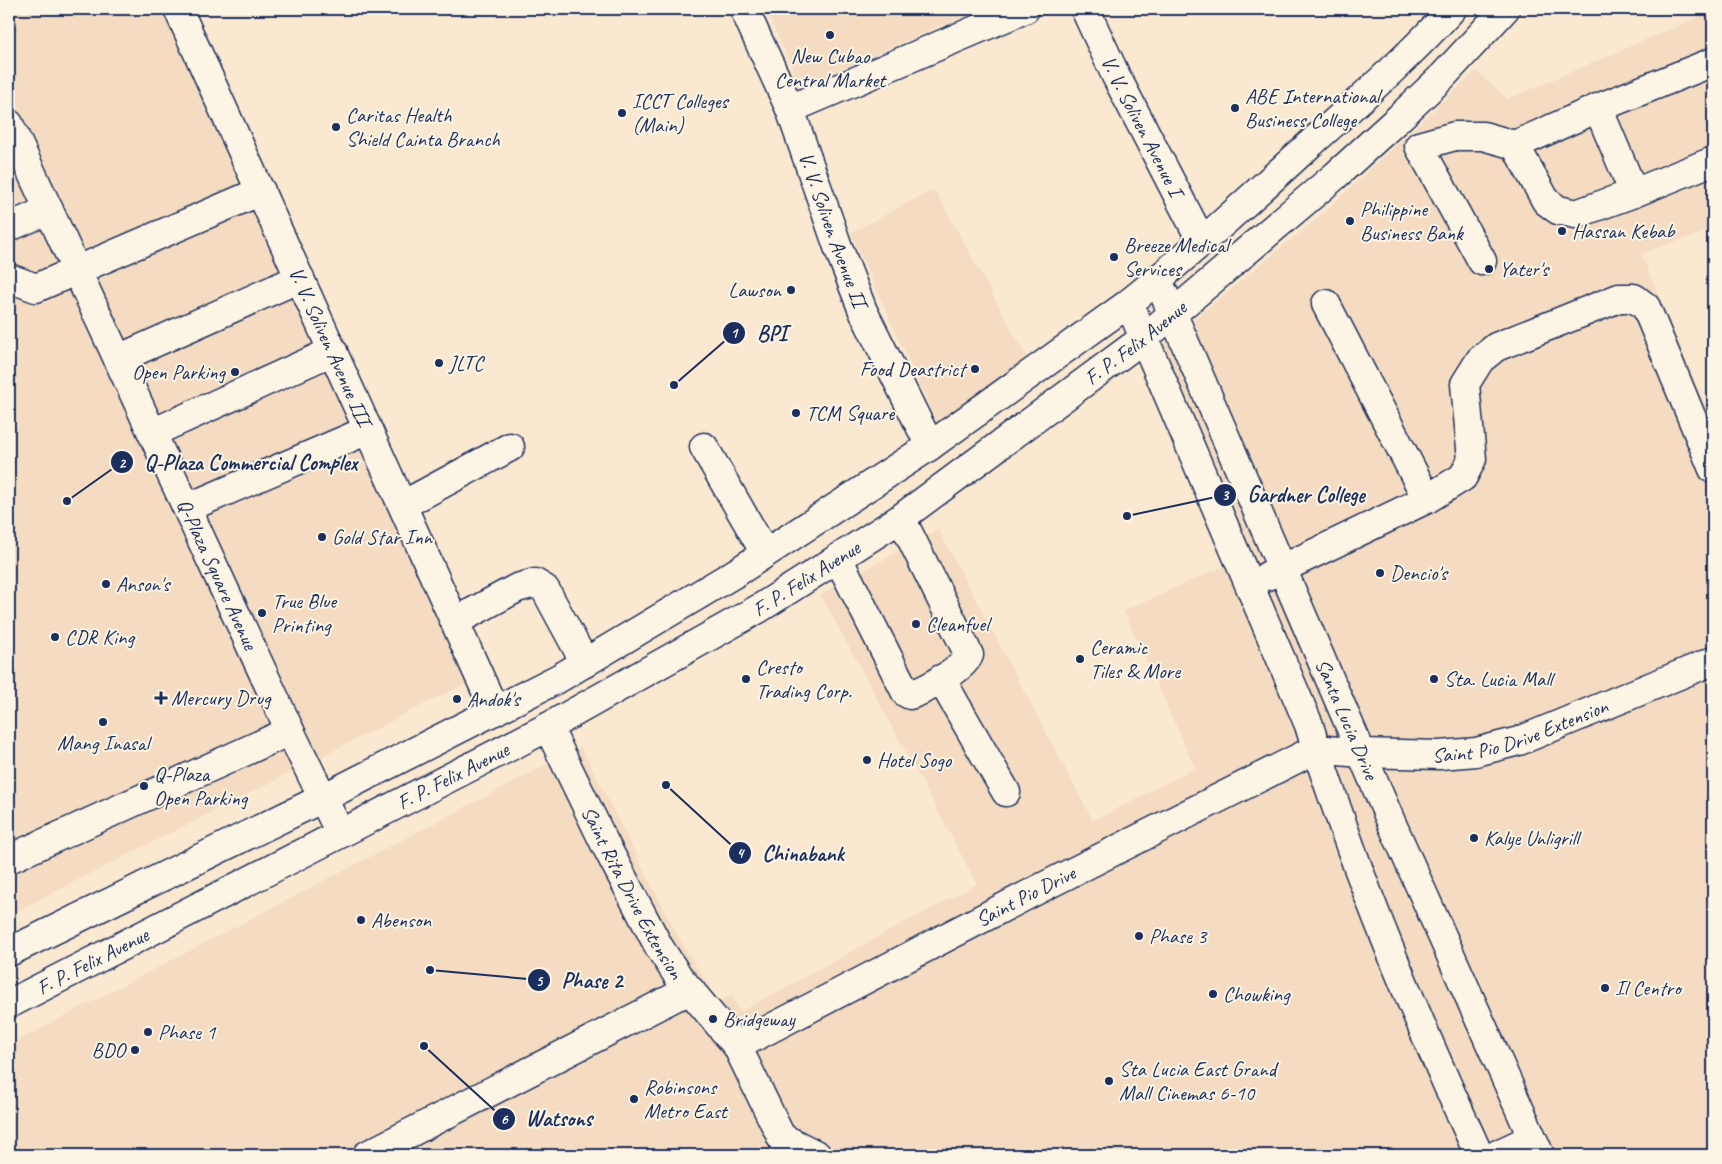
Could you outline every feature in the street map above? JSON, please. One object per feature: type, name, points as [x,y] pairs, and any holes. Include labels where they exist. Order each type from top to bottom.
[{"type":"street","name":"V. V. Soliven Avenue III","points":[[178,9],[495,711]]},
{"type":"street","name":"V. V. Soliven Avenue II","points":[[744,9],[790,109],[838,247],[863,311],[930,446]]},
{"type":"street","points":[[790,109],[1025,9]]},
{"type":"street","name":"V. V. Soliven Avenue I","points":[[1085,9],[1116,76],[1202,242]]},
{"type":"street","name":"F. P. Felix Avenue","points":[[9,1004],[548,727],[760,608],[901,518],[1173,315],[1335,176],[1400,117],[1442,77],[1504,9]]},
{"type":"street","name":"F. P. Felix Avenue","points":[[9,952],[323,798],[561,677],[737,572],[930,446],[1129,303],[1158,280],[1414,50],[1447,10]]},
{"type":"street","points":[[1419,146],[1455,136],[1483,136],[1515,145],[1598,108],[1713,62]]},
{"type":"street","points":[[1598,108],[1634,193]]},
{"type":"street","points":[[1400,117],[1419,146],[1482,261]]},
{"type":"street","name":"Q-Plaza Square Avenue","points":[[9,124],[290,731],[340,834]]},
{"type":"street","points":[[1515,145],[1546,200],[1558,210],[1576,214],[1713,161]]},
{"type":"street","points":[[9,278],[36,288],[261,191]]},
{"type":"street","points":[[9,227],[49,210]]},
{"type":"street","points":[[118,359],[300,278]]},
{"type":"street","name":"Santa Lucia Drive","points":[[1158,280],[1361,753],[1536,1147]]},
{"type":"street","points":[[1250,584],[1428,499],[1463,477],[1472,459],[1465,384],[1480,360],[1496,347],[1619,298],[1634,298],[1646,308],[1713,470]]},
{"type":"street","name":"Santa Lucia Drive","points":[[1129,303],[1309,725],[1388,947],[1479,1155]]},
{"type":"street","points":[[1326,304],[1428,499]]},
{"type":"street","points":[[152,433],[333,352]]},
{"type":"street","points":[[187,508],[368,430]]},
{"type":"street","points":[[704,447],[765,553]]},
{"type":"street","points":[[403,505],[510,448]]},
{"type":"street","points":[[838,558],[906,693],[910,695],[918,692],[941,679],[966,662],[969,655],[901,518]]},
{"type":"street","points":[[737,572],[760,608]]},
{"type":"street","points":[[456,621],[517,588],[535,583],[545,589],[584,663]]},
{"type":"street","name":"Saint Pio Drive Extension","points":[[1316,749],[1361,753],[1440,755],[1476,752],[1511,743],[1713,661]]},
{"type":"street","points":[[941,679],[1006,792]]},
{"type":"street","name":"Saint Rita Drive Extension","points":[[548,727],[605,844],[659,947],[678,976],[736,1046],[786,1146]]},
{"type":"street","points":[[9,859],[290,731]]},
{"type":"street","name":"Saint Pio Drive","points":[[736,1046],[1316,749]]},
{"type":"street","points":[[367,1155],[675,997],[691,991]]},
{"type":"street","points":[[786,1146],[817,1155]]},
{"type":"street","points":[[1496,1155],[1536,1147]]},
{"type":"shaded area","points":[[9,9],[169,9],[476,678],[9,915]]},
{"type":"shaded area","points":[[765,9],[980,9],[801,86]]},
{"type":"shaded area","name":"Sta. Lucia Mall","points":[[1713,11],[1713,229],[1641,254],[1713,424],[1713,1155],[9,1155],[9,1045],[581,747],[677,935],[718,1002],[732,995],[740,1012],[977,884],[821,595],[938,529],[1093,821],[1195,768],[1124,611],[1227,565],[1138,366],[1322,214],[1476,71],[1508,99]]},
{"type":"shaded area","points":[[934,189],[1029,361],[937,423],[851,233]]},
{"type":"place","name":"New Cubao Central Market","points":[[830,35]]},
{"type":"place","name":"ABE International Business College","points":[[1235,108]]},
{"type":"place","name":"ICCT Colleges (Main)","points":[[622,113]]},
{"type":"place","name":"Caritas Health Shield Cainta Branch","points":[[336,127]]},
{"type":"place","name":"Philippine Business Bank","points":[[1350,221]]},
{"type":"place","name":"Hassan Kebab","points":[[1562,231]]},
{"type":"place","name":"Breeze Medical Services","points":[[1114,257]]},
{"type":"place","name":"Yater's","points":[[1489,269]]},
{"type":"place","name":"Lawson","points":[[791,290]]},
{"type":"place","name":"JLTC","points":[[439,363]]},
{"type":"place","name":"Food Deastrict","points":[[975,369]]},
{"type":"place","name":"Open Parking","points":[[235,372]]},
{"type":"place","name":"BPI","points":[[674,385]]},
{"type":"place","name":"TCM Square","points":[[796,413]]},
{"type":"place","name":"Q-Plaza Commercial Complex","points":[[67,501]]},
{"type":"place","name":"Gardner College","points":[[1127,516]]},
{"type":"place","name":"Gold Star Inn","points":[[322,537]]},
{"type":"place","name":"Dencio's","points":[[1380,573]]},
{"type":"place","name":"Anson's","points":[[106,584]]},
{"type":"place","name":"True Blue Printing","points":[[262,613]]},
{"type":"place","name":"Cleanfuel","points":[[916,624]]},
{"type":"place","name":"CDR King","points":[[55,637]]},
{"type":"place","name":"Ceramic Tiles & More","points":[[1080,659]]},
{"type":"place","name":"Cresto Trading Corp.","points":[[746,679]]},
{"type":"place","name":"Sta. Lucia Mall","points":[[1434,679]]},
{"type":"place","name":"Mercury Drug","points":[[161,698]]},
{"type":"place","name":"Andok's","points":[[457,699]]},
{"type":"place","name":"Mang Inasal","points":[[103,722]]},
{"type":"place","name":"Hotel Sogo","points":[[867,760]]},
{"type":"place","name":"Chinabank","points":[[666,785]]},
{"type":"place","name":"Q-Plaza Open Parking","points":[[144,786]]},
{"type":"place","name":"Kalye Unligrill","points":[[1474,838]]},
{"type":"place","name":"Abenson","points":[[361,920]]},
{"type":"place","name":"Phase 3","points":[[1139,936]]},
{"type":"place","name":"Phase 2","points":[[430,970]]},
{"type":"place","name":"Il Centro","points":[[1605,988]]},
{"type":"place","name":"Chowking","points":[[1213,994]]},
{"type":"place","name":"Bridgeway","points":[[713,1019]]},
{"type":"place","name":"Phase 1","points":[[148,1032]]},
{"type":"place","name":"Watsons","points":[[424,1046]]},
{"type":"place","name":"BDO","points":[[135,1050]]},
{"type":"place","name":"Sta Lucia East Grand Mall Cinemas 6-10","points":[[1109,1081]]},
{"type":"place","name":"Robinsons Metro East","points":[[634,1099]]}]
